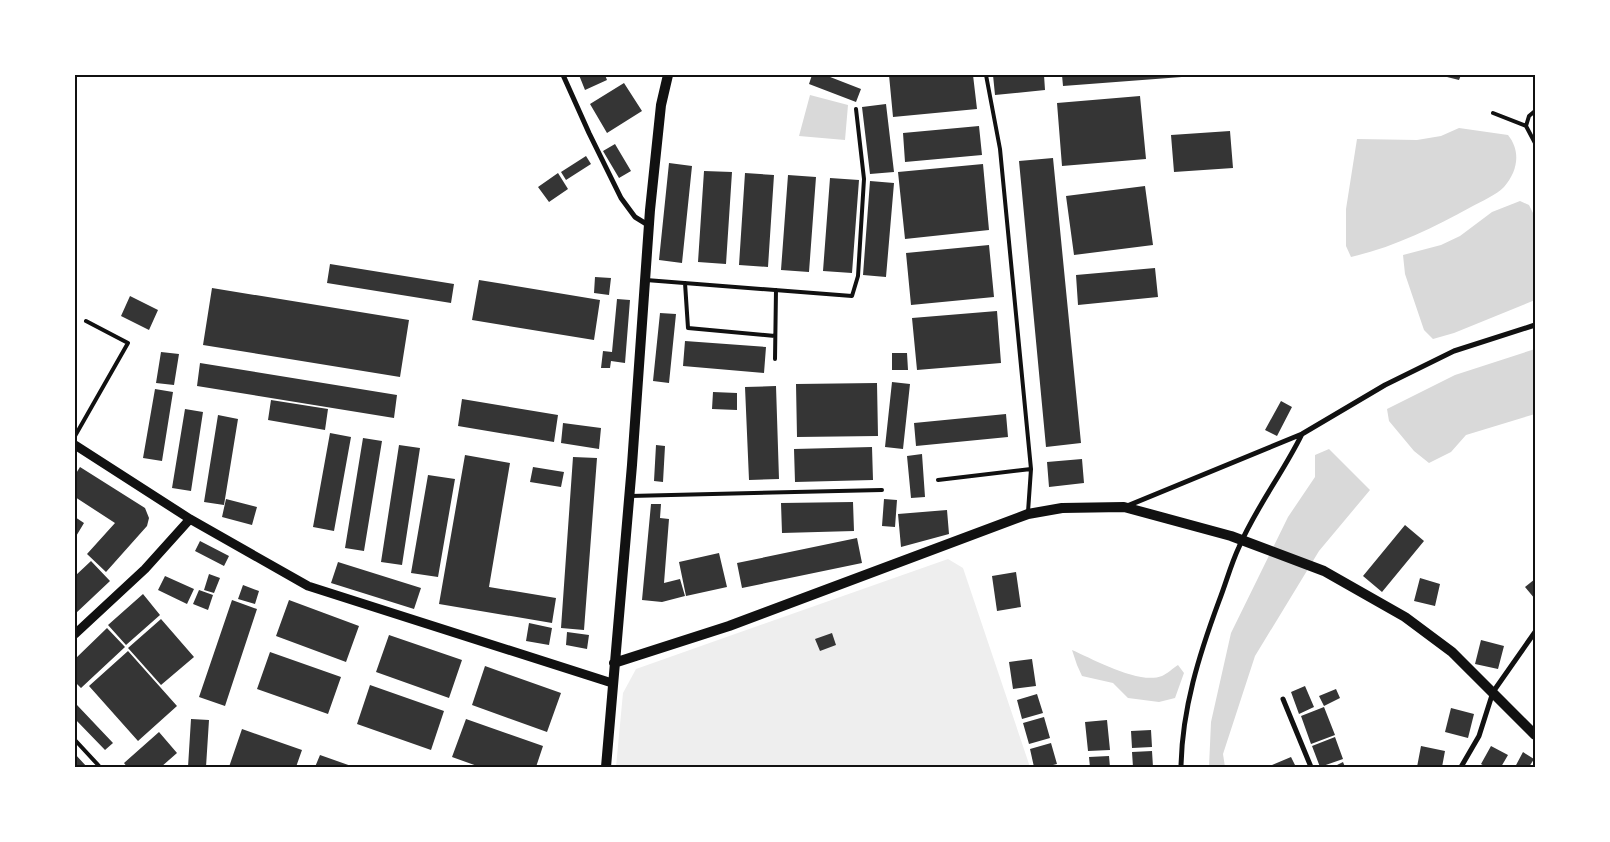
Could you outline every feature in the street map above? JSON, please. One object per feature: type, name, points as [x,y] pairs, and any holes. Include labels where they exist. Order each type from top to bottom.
[{"type":"main road","points":[[606,767],[649,226],[661,105],[668,75]]},
{"type":"main road","points":[[614,663],[728,626],[1028,514],[1062,508],[1124,507],[1231,536],[1324,572],[1405,616],[1452,652],[1535,735]]},
{"type":"street","points":[[564,75],[589,133],[621,198],[635,217],[649,226]]},
{"type":"street","points":[[1124,507],[1302,434],[1385,385],[1454,351],[1535,325]]},
{"type":"street","points":[[1181,767],[1181,751],[1187,704],[1203,645],[1239,547],[1259,509],[1291,457],[1302,434]]},
{"type":"street","points":[[75,445],[190,519],[308,586],[612,683]]},
{"type":"street","points":[[75,634],[146,568],[190,519]]},
{"type":"street","points":[[1462,767],[1479,736],[1493,692],[1535,632]]},
{"type":"street","points":[[1283,699],[1311,767]]},
{"type":"lane","points":[[986,75],[1000,149],[1030,469],[1028,514]]},
{"type":"lane","points":[[645,280],[852,296],[858,276],[864,179],[856,109]]},
{"type":"lane","points":[[1526,126],[1529,116],[1535,111]]},
{"type":"lane","points":[[1493,113],[1526,126],[1535,143]]},
{"type":"lane","points":[[685,283],[688,328],[775,336]]},
{"type":"lane","points":[[774,359],[776,290]]},
{"type":"lane","points":[[75,436],[128,343],[86,321]]},
{"type":"lane","points":[[938,480],[1030,469]]},
{"type":"lane","points":[[629,496],[882,490]]},
{"type":"lane","points":[[75,740],[100,767]]},
{"type":"shaded area","points":[[810,95],[848,105],[845,140],[799,136]]},
{"type":"shaded area","points":[[1459,128],[1508,135],[1515,148],[1516,161],[1509,181],[1504,187],[1489,198],[1428,229],[1383,248],[1351,257],[1346,246],[1346,209],[1357,139],[1417,140],[1441,136]]},
{"type":"shaded area","points":[[1520,201],[1529,205],[1535,217],[1535,300],[1454,333],[1433,339],[1424,330],[1405,274],[1403,255],[1441,245],[1460,236],[1492,212]]},
{"type":"shaded area","points":[[1535,349],[1535,414],[1466,435],[1451,452],[1429,463],[1414,451],[1389,421],[1387,409],[1455,375]]},
{"type":"shaded area","points":[[1329,449],[1370,490],[1319,551],[1255,656],[1223,754],[1225,767],[1209,767],[1211,722],[1231,633],[1288,517],[1315,477],[1315,455]]},
{"type":"shaded area","points":[[948,559],[963,568],[1030,767],[616,767],[623,693],[636,669]]},
{"type":"shaded area","points":[[1072,650],[1116,670],[1141,677],[1152,678],[1162,676],[1178,665],[1184,673],[1175,698],[1159,702],[1128,698],[1113,683],[1082,676]]},
{"type":"building","points":[[579,75],[605,75],[607,80],[585,90]]},
{"type":"building","points":[[812,75],[825,75],[861,89],[856,102],[809,84]]},
{"type":"building","points":[[889,75],[973,75],[977,109],[893,117]]},
{"type":"building","points":[[993,75],[1044,75],[1045,90],[995,95]]},
{"type":"building","points":[[1062,75],[1195,75],[1195,76],[1063,86]]},
{"type":"building","points":[[1448,75],[1461,75],[1459,80],[1447,77]]},
{"type":"building","points":[[624,83],[642,111],[607,133],[590,104]]},
{"type":"building","points":[[1140,96],[1146,159],[1062,166],[1057,103]]},
{"type":"building","points":[[886,104],[894,172],[870,174],[862,107]]},
{"type":"building","points":[[979,126],[982,155],[905,162],[903,133]]},
{"type":"building","points":[[1230,131],[1233,168],[1174,172],[1171,135]]},
{"type":"building","points":[[615,144],[631,171],[619,178],[603,151]]},
{"type":"building","points":[[586,156],[591,164],[566,180],[561,172]]},
{"type":"building","points":[[1053,158],[1081,443],[1046,447],[1019,161]]},
{"type":"building","points":[[669,163],[692,166],[682,263],[659,260]]},
{"type":"building","points":[[983,164],[989,230],[905,239],[898,172]]},
{"type":"building","points":[[704,171],[732,172],[726,264],[698,262]]},
{"type":"building","points":[[558,173],[568,189],[549,202],[538,187]]},
{"type":"building","points":[[745,173],[774,175],[768,267],[739,265]]},
{"type":"building","points":[[788,175],[816,177],[809,272],[781,270]]},
{"type":"building","points":[[830,178],[859,180],[852,273],[823,271]]},
{"type":"building","points":[[870,181],[894,183],[886,277],[863,275]]},
{"type":"building","points":[[1145,186],[1153,245],[1074,255],[1066,196]]},
{"type":"building","points":[[989,245],[994,297],[911,305],[906,253]]},
{"type":"building","points":[[330,264],[454,284],[451,303],[327,283]]},
{"type":"building","points":[[1155,268],[1158,297],[1078,305],[1076,275]]},
{"type":"building","points":[[595,277],[611,278],[609,295],[594,293]]},
{"type":"building","points":[[479,280],[600,300],[594,340],[472,320]]},
{"type":"building","points":[[212,288],[409,320],[400,377],[203,345]]},
{"type":"building","points":[[130,296],[158,310],[149,330],[121,316]]},
{"type":"building","points":[[617,299],[630,300],[625,363],[611,361],[610,368],[601,368],[603,351],[612,352]]},
{"type":"building","points":[[997,311],[1001,363],[917,370],[912,318]]},
{"type":"building","points":[[660,313],[676,314],[669,383],[653,381]]},
{"type":"building","points":[[685,341],[766,347],[764,373],[683,366]]},
{"type":"building","points":[[161,352],[179,354],[174,385],[156,383]]},
{"type":"building","points":[[892,353],[907,353],[908,370],[892,370]]},
{"type":"building","points":[[200,363],[397,395],[394,418],[197,386]]},
{"type":"building","points":[[892,382],[910,384],[903,449],[885,447]]},
{"type":"building","points":[[877,383],[878,436],[797,437],[796,384]]},
{"type":"building","points":[[776,386],[779,479],[749,480],[745,387]]},
{"type":"building","points":[[155,389],[173,392],[162,461],[143,458]]},
{"type":"building","points":[[713,392],[737,393],[737,410],[712,409]]},
{"type":"building","points":[[462,399],[558,415],[554,442],[458,426]]},
{"type":"building","points":[[271,400],[328,409],[325,430],[268,420]]},
{"type":"building","points":[[1281,401],[1292,407],[1277,436],[1265,430]]},
{"type":"building","points":[[185,409],[203,412],[191,491],[172,488]]},
{"type":"building","points":[[1006,414],[1008,437],[916,446],[914,423]]},
{"type":"building","points":[[218,415],[238,419],[224,505],[204,502]]},
{"type":"building","points":[[563,423],[601,428],[599,449],[561,443]]},
{"type":"building","points":[[330,433],[351,437],[334,531],[313,527]]},
{"type":"building","points":[[363,438],[382,441],[364,551],[345,548]]},
{"type":"building","points":[[399,445],[420,448],[402,565],[381,562]]},
{"type":"building","points":[[656,445],[665,446],[663,482],[654,481]]},
{"type":"building","points":[[872,447],[873,480],[795,482],[794,449]]},
{"type":"building","points":[[922,454],[925,497],[911,498],[907,456]]},
{"type":"building","points":[[465,455],[510,463],[489,587],[556,598],[552,623],[439,604]]},
{"type":"building","points":[[573,457],[597,458],[584,630],[561,628]]},
{"type":"building","points":[[1082,459],[1084,483],[1049,487],[1047,462]]},
{"type":"building","points":[[80,467],[145,508],[149,518],[147,526],[106,572],[87,554],[115,523],[75,497],[75,475]]},
{"type":"building","points":[[533,467],[564,472],[561,487],[530,482]]},
{"type":"building","points":[[428,475],[455,479],[438,577],[411,573]]},
{"type":"building","points":[[226,499],[257,507],[252,525],[222,517]]},
{"type":"building","points":[[884,499],[897,500],[895,527],[882,526]]},
{"type":"building","points":[[853,502],[854,531],[782,533],[781,503]]},
{"type":"building","points":[[651,504],[661,504],[660,518],[669,519],[664,583],[680,579],[685,596],[662,602],[642,600]]},
{"type":"building","points":[[947,510],[949,534],[901,547],[898,514]]},
{"type":"building","points":[[75,517],[84,523],[75,538]]},
{"type":"building","points":[[1405,525],[1424,541],[1382,592],[1363,576]]},
{"type":"building","points":[[857,538],[862,563],[742,588],[737,563]]},
{"type":"building","points":[[200,541],[229,556],[224,566],[195,551]]},
{"type":"building","points":[[719,553],[727,587],[686,596],[679,562]]},
{"type":"building","points":[[91,561],[110,581],[75,614],[75,576]]},
{"type":"building","points":[[338,562],[421,588],[414,609],[331,583]]},
{"type":"building","points":[[1016,572],[1021,607],[997,611],[992,576]]},
{"type":"building","points":[[209,574],[220,578],[214,593],[204,590]]},
{"type":"building","points":[[165,576],[194,589],[187,604],[158,590]]},
{"type":"building","points":[[1420,578],[1440,584],[1435,606],[1414,601]]},
{"type":"building","points":[[1535,579],[1535,599],[1525,587]]},
{"type":"building","points":[[243,585],[259,591],[255,604],[238,599]]},
{"type":"building","points":[[199,590],[213,595],[208,610],[193,604]]},
{"type":"building","points":[[143,594],[160,615],[126,645],[108,625]]},
{"type":"building","points":[[232,600],[257,609],[225,706],[199,697]]},
{"type":"building","points":[[289,600],[359,626],[346,662],[276,636]]},
{"type":"building","points":[[161,619],[194,657],[161,685],[128,648]]},
{"type":"building","points":[[529,623],[552,628],[549,645],[526,641]]},
{"type":"building","points":[[107,628],[125,647],[81,688],[75,682],[75,659]]},
{"type":"building","points":[[567,632],[589,635],[587,649],[566,645]]},
{"type":"building","points":[[832,633],[836,645],[820,651],[815,639]]},
{"type":"building","points":[[389,635],[462,660],[449,698],[376,672]]},
{"type":"building","points":[[1481,640],[1504,646],[1498,669],[1475,664]]},
{"type":"building","points":[[128,651],[177,706],[138,741],[89,686]]},
{"type":"building","points":[[270,652],[341,677],[328,714],[257,689]]},
{"type":"building","points":[[1032,659],[1036,686],[1013,689],[1009,662]]},
{"type":"building","points":[[485,666],[561,693],[547,732],[472,705]]},
{"type":"building","points":[[370,685],[444,711],[431,750],[357,724]]},
{"type":"building","points":[[1305,686],[1314,707],[1299,714],[1291,692]]},
{"type":"building","points":[[1336,689],[1340,698],[1324,706],[1319,696]]},
{"type":"building","points":[[1037,694],[1043,713],[1022,719],[1017,700]]},
{"type":"building","points":[[77,705],[113,743],[105,750],[75,719],[75,707]]},
{"type":"building","points":[[1324,707],[1335,735],[1311,744],[1301,716]]},
{"type":"building","points":[[1451,708],[1474,714],[1468,738],[1445,732]]},
{"type":"building","points":[[1044,717],[1050,738],[1029,744],[1023,723]]},
{"type":"building","points":[[191,719],[209,720],[206,767],[188,767]]},
{"type":"building","points":[[466,719],[543,746],[536,767],[480,767],[452,757]]},
{"type":"building","points":[[1107,720],[1110,750],[1088,751],[1085,722]]},
{"type":"building","points":[[242,729],[302,750],[296,767],[229,767]]},
{"type":"building","points":[[1151,730],[1152,747],[1132,748],[1131,731]]},
{"type":"building","points":[[159,732],[177,753],[161,767],[127,767],[124,763]]},
{"type":"building","points":[[1335,737],[1343,759],[1320,767],[1312,746]]},
{"type":"building","points":[[1051,743],[1057,764],[1034,767],[1030,749]]},
{"type":"building","points":[[1421,746],[1445,751],[1442,767],[1417,767]]},
{"type":"building","points":[[1491,746],[1508,755],[1501,767],[1486,767],[1481,764]]},
{"type":"building","points":[[1152,751],[1153,767],[1133,767],[1132,752]]},
{"type":"building","points":[[1523,752],[1534,759],[1529,767],[1515,767]]},
{"type":"building","points":[[75,754],[87,767],[75,767]]},
{"type":"building","points":[[320,755],[354,767],[315,767]]},
{"type":"building","points":[[1109,756],[1110,767],[1090,767],[1089,757]]},
{"type":"building","points":[[1291,757],[1296,767],[1273,767],[1272,765]]},
{"type":"building","points":[[1343,762],[1345,767],[1333,767]]}]
